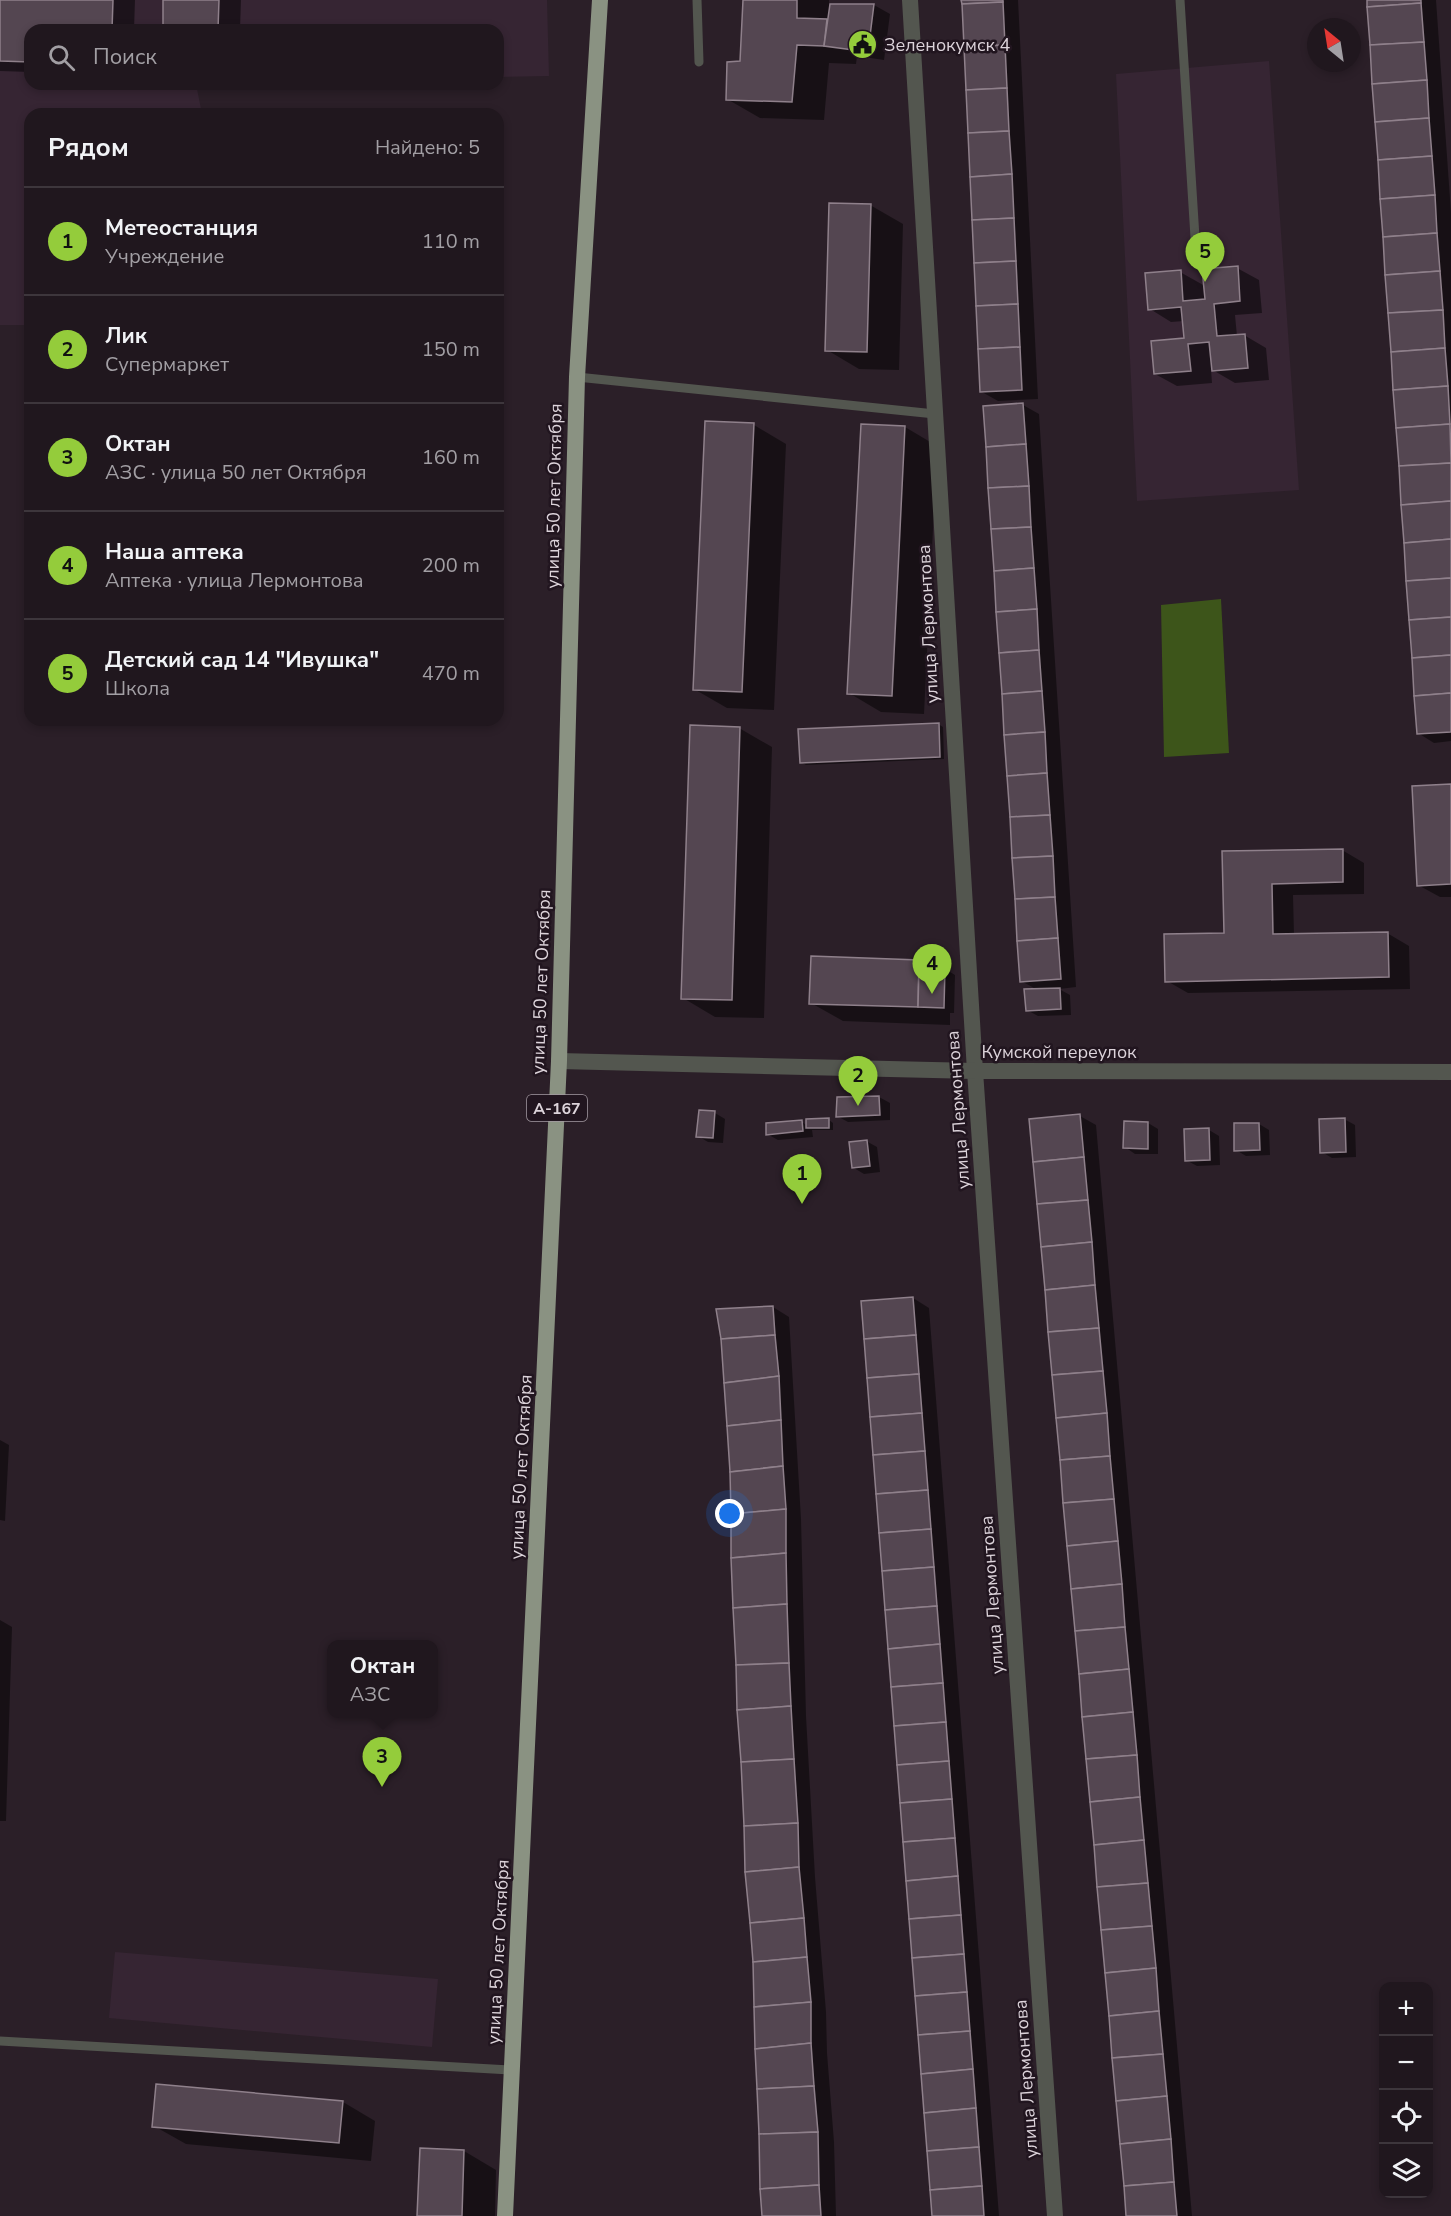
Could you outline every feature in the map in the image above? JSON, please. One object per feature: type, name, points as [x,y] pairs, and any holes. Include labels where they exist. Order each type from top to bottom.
[{"type":"highway","name":"улица 50 лет Октября","points":[[505,2216],[559,1061],[577,376],[600,0]]},
{"type":"street","name":"улица Лермонтова","points":[[910,0],[975,1071],[1055,2216]]},
{"type":"street","name":"Кумской переулок","points":[[559,1061],[975,1071],[1451,1072]]},
{"type":"lane","points":[[698,0],[699,62]]},
{"type":"lane","points":[[1180,0],[1196,254]]},
{"type":"lane","points":[[577,376],[935,414]]},
{"type":"lane","points":[[0,2041],[512,2070]]},
{"type":"shaded area","points":[[0,0],[547,0],[549,76],[504,77],[504,24],[24,24],[24,90],[197,90],[201,108],[24,108],[24,325],[0,325]]},
{"type":"shaded area","points":[[1269,61],[1299,490],[1137,501],[1116,74]]},
{"type":"shaded area","points":[[115,1952],[438,1979],[432,2047],[109,2018]]},
{"type":"green space","points":[[1221,599],[1229,753],[1164,757],[1161,605]]},
{"type":"building","points":[[0,0],[113,0],[112,24],[24,24],[24,62],[0,61]]},
{"type":"building","points":[[163,0],[219,0],[218,24],[163,24]]},
{"type":"building","points":[[743,0],[797,0],[797,18],[827,19],[824,46],[797,45],[792,102],[726,100],[727,62],[740,61]]},
{"type":"building","points":[[961,0],[1003,0],[1003,2],[962,4]]},
{"type":"building","points":[[1367,0],[1421,0],[1421,3],[1367,7]]},
{"type":"building","points":[[1003,2],[1005,45],[964,47],[962,4]]},
{"type":"building","points":[[1421,3],[1424,42],[1370,45],[1367,7]]},
{"type":"building","points":[[830,4],[874,4],[868,52],[824,46]]},
{"type":"building","points":[[1424,42],[1427,80],[1372,84],[1370,45]]},
{"type":"building","points":[[1005,45],[1007,88],[966,90],[964,47]]},
{"type":"building","points":[[1427,80],[1429,118],[1375,122],[1372,84]]},
{"type":"building","points":[[1007,88],[1009,131],[968,133],[966,90]]},
{"type":"building","points":[[1429,118],[1432,156],[1378,160],[1375,122]]},
{"type":"building","points":[[1009,131],[1012,174],[970,177],[968,133]]},
{"type":"building","points":[[1432,156],[1435,195],[1380,199],[1378,160]]},
{"type":"building","points":[[1012,174],[1014,218],[972,220],[970,177]]},
{"type":"building","points":[[1435,195],[1437,233],[1383,237],[1380,199]]},
{"type":"building","points":[[829,203],[871,204],[867,352],[825,351]]},
{"type":"building","points":[[1014,218],[1016,261],[974,263],[972,220]]},
{"type":"building","points":[[1437,233],[1440,271],[1385,275],[1383,237]]},
{"type":"building","points":[[1016,261],[1018,304],[976,306],[974,263]]},
{"type":"building","points":[[1238,266],[1240,301],[1214,304],[1217,336],[1245,334],[1248,368],[1212,371],[1209,342],[1188,344],[1191,371],[1154,374],[1151,341],[1184,338],[1181,307],[1148,310],[1145,273],[1181,270],[1183,301],[1205,299],[1202,269]]},
{"type":"building","points":[[1440,271],[1443,310],[1388,313],[1385,275]]},
{"type":"building","points":[[1018,304],[1020,347],[978,349],[976,306]]},
{"type":"building","points":[[1443,310],[1445,348],[1391,352],[1388,313]]},
{"type":"building","points":[[1020,347],[1022,390],[980,392],[978,349]]},
{"type":"building","points":[[1445,348],[1448,386],[1393,390],[1391,352]]},
{"type":"building","points":[[1448,386],[1450,424],[1396,428],[1393,390]]},
{"type":"building","points":[[1023,403],[1026,444],[986,447],[983,406]]},
{"type":"building","points":[[705,421],[754,423],[742,692],[693,690]]},
{"type":"building","points":[[861,424],[905,426],[892,696],[847,694]]},
{"type":"building","points":[[1450,424],[1451,463],[1399,466],[1396,428]]},
{"type":"building","points":[[1026,444],[1029,486],[988,488],[986,447]]},
{"type":"building","points":[[1451,463],[1451,501],[1401,505],[1399,466]]},
{"type":"building","points":[[1029,486],[1031,527],[991,529],[988,488]]},
{"type":"building","points":[[1451,501],[1451,539],[1404,543],[1401,505]]},
{"type":"building","points":[[1031,527],[1034,568],[994,571],[991,529]]},
{"type":"building","points":[[1451,539],[1451,578],[1406,581],[1404,543]]},
{"type":"building","points":[[1034,568],[1037,609],[996,612],[994,571]]},
{"type":"building","points":[[1451,578],[1451,617],[1409,620],[1406,581]]},
{"type":"building","points":[[1037,609],[1039,650],[999,653],[996,612]]},
{"type":"building","points":[[1451,617],[1451,655],[1412,658],[1409,620]]},
{"type":"building","points":[[1039,650],[1042,691],[1002,694],[999,653]]},
{"type":"building","points":[[1451,655],[1451,693],[1414,696],[1412,658]]},
{"type":"building","points":[[1042,691],[1045,732],[1004,735],[1002,694]]},
{"type":"building","points":[[1451,693],[1451,732],[1417,734],[1414,696]]},
{"type":"building","points":[[939,723],[940,757],[800,763],[798,729]]},
{"type":"building","points":[[690,725],[740,727],[732,1000],[681,999]]},
{"type":"building","points":[[1045,732],[1047,773],[1007,776],[1004,735]]},
{"type":"building","points":[[1047,773],[1050,815],[1010,817],[1007,776]]},
{"type":"building","points":[[1451,784],[1451,884],[1417,886],[1412,786]]},
{"type":"building","points":[[1050,815],[1053,856],[1012,858],[1010,817]]},
{"type":"building","points":[[1343,849],[1343,882],[1272,884],[1273,934],[1388,932],[1389,977],[1165,982],[1164,934],[1224,933],[1222,851]]},
{"type":"building","points":[[1053,856],[1055,897],[1015,899],[1012,858]]},
{"type":"building","points":[[1055,897],[1058,938],[1017,941],[1015,899]]},
{"type":"building","points":[[1058,938],[1061,979],[1020,982],[1017,941]]},
{"type":"building","points":[[811,956],[919,960],[918,1007],[809,1004]]},
{"type":"building","points":[[919,967],[945,968],[944,1008],[918,1007]]},
{"type":"building","points":[[1060,988],[1061,1009],[1026,1011],[1024,989]]},
{"type":"building","points":[[879,1096],[880,1115],[836,1117],[837,1097]]},
{"type":"building","points":[[699,1110],[715,1111],[713,1138],[696,1137]]},
{"type":"building","points":[[1080,1114],[1084,1157],[1033,1162],[1029,1119]]},
{"type":"building","points":[[829,1118],[829,1128],[806,1128],[806,1119]]},
{"type":"building","points":[[1345,1118],[1346,1152],[1320,1153],[1319,1119]]},
{"type":"building","points":[[802,1120],[803,1131],[766,1135],[766,1123]]},
{"type":"building","points":[[1124,1121],[1148,1122],[1148,1149],[1123,1148]]},
{"type":"building","points":[[1234,1123],[1259,1123],[1260,1150],[1234,1151]]},
{"type":"building","points":[[1209,1128],[1210,1160],[1185,1161],[1184,1129]]},
{"type":"building","points":[[867,1140],[870,1166],[852,1168],[849,1142]]},
{"type":"building","points":[[1084,1157],[1088,1200],[1037,1204],[1033,1162]]},
{"type":"building","points":[[1088,1200],[1092,1242],[1041,1247],[1037,1204]]},
{"type":"building","points":[[1092,1242],[1095,1285],[1045,1290],[1041,1247]]},
{"type":"building","points":[[1095,1285],[1099,1328],[1048,1332],[1045,1290]]},
{"type":"building","points":[[913,1297],[916,1335],[864,1339],[861,1301]]},
{"type":"building","points":[[773,1306],[775,1335],[721,1339],[716,1309]]},
{"type":"building","points":[[1099,1328],[1103,1371],[1052,1375],[1048,1332]]},
{"type":"building","points":[[775,1335],[779,1376],[724,1383],[721,1339]]},
{"type":"building","points":[[916,1335],[919,1374],[867,1378],[864,1339]]},
{"type":"building","points":[[1103,1371],[1107,1413],[1056,1418],[1052,1375]]},
{"type":"building","points":[[919,1374],[922,1413],[870,1417],[867,1378]]},
{"type":"building","points":[[779,1376],[781,1420],[727,1426],[724,1383]]},
{"type":"building","points":[[922,1413],[925,1451],[873,1455],[870,1417]]},
{"type":"building","points":[[1107,1413],[1110,1456],[1060,1460],[1056,1418]]},
{"type":"building","points":[[781,1420],[783,1466],[730,1472],[727,1426]]},
{"type":"building","points":[[925,1451],[928,1490],[876,1494],[873,1455]]},
{"type":"building","points":[[1110,1456],[1114,1499],[1063,1503],[1060,1460]]},
{"type":"building","points":[[783,1466],[786,1509],[731,1514],[730,1472]]},
{"type":"building","points":[[928,1490],[931,1529],[879,1533],[876,1494]]},
{"type":"building","points":[[1114,1499],[1118,1541],[1067,1546],[1063,1503]]},
{"type":"building","points":[[786,1509],[786,1553],[731,1558],[731,1514]]},
{"type":"building","points":[[931,1529],[934,1567],[882,1571],[879,1533]]},
{"type":"building","points":[[1118,1541],[1122,1584],[1071,1589],[1067,1546]]},
{"type":"building","points":[[786,1553],[787,1604],[733,1608],[731,1558]]},
{"type":"building","points":[[934,1567],[937,1606],[885,1610],[882,1571]]},
{"type":"building","points":[[1122,1584],[1125,1627],[1075,1631],[1071,1589]]},
{"type":"building","points":[[787,1604],[789,1663],[736,1665],[733,1608]]},
{"type":"building","points":[[937,1606],[940,1644],[888,1649],[885,1610]]},
{"type":"building","points":[[1125,1627],[1129,1669],[1079,1674],[1075,1631]]},
{"type":"building","points":[[940,1644],[943,1683],[891,1687],[888,1649]]},
{"type":"building","points":[[789,1663],[791,1706],[737,1710],[736,1665]]},
{"type":"building","points":[[1129,1669],[1133,1712],[1082,1717],[1079,1674]]},
{"type":"building","points":[[943,1683],[946,1722],[894,1726],[891,1687]]},
{"type":"building","points":[[791,1706],[794,1759],[741,1762],[737,1710]]},
{"type":"building","points":[[1133,1712],[1137,1755],[1086,1759],[1082,1717]]},
{"type":"building","points":[[946,1722],[949,1761],[897,1765],[894,1726]]},
{"type":"building","points":[[1137,1755],[1140,1797],[1090,1802],[1086,1759]]},
{"type":"building","points":[[794,1759],[798,1823],[744,1826],[741,1762]]},
{"type":"building","points":[[949,1761],[952,1799],[900,1803],[897,1765]]},
{"type":"building","points":[[1140,1797],[1144,1840],[1094,1845],[1090,1802]]},
{"type":"building","points":[[952,1799],[955,1838],[903,1842],[900,1803]]},
{"type":"building","points":[[798,1823],[799,1867],[745,1872],[744,1826]]},
{"type":"building","points":[[955,1838],[958,1876],[906,1881],[903,1842]]},
{"type":"building","points":[[1144,1840],[1148,1883],[1097,1887],[1094,1845]]},
{"type":"building","points":[[799,1867],[804,1918],[750,1923],[745,1872]]},
{"type":"building","points":[[958,1876],[961,1915],[909,1919],[906,1881]]},
{"type":"building","points":[[1148,1883],[1152,1926],[1101,1930],[1097,1887]]},
{"type":"building","points":[[961,1915],[964,1954],[912,1958],[909,1919]]},
{"type":"building","points":[[804,1918],[807,1957],[753,1962],[750,1923]]},
{"type":"building","points":[[1152,1926],[1156,1968],[1105,1973],[1101,1930]]},
{"type":"building","points":[[964,1954],[967,1992],[915,1996],[912,1958]]},
{"type":"building","points":[[807,1957],[811,2002],[754,2007],[753,1962]]},
{"type":"building","points":[[1156,1968],[1159,2011],[1109,2016],[1105,1973]]},
{"type":"building","points":[[967,1992],[970,2031],[918,2035],[915,1996]]},
{"type":"building","points":[[811,2002],[811,2043],[755,2049],[754,2007]]},
{"type":"building","points":[[1159,2011],[1163,2054],[1112,2058],[1109,2016]]},
{"type":"building","points":[[970,2031],[973,2069],[921,2074],[918,2035]]},
{"type":"building","points":[[811,2043],[814,2086],[757,2089],[755,2049]]},
{"type":"building","points":[[1163,2054],[1167,2096],[1116,2101],[1112,2058]]},
{"type":"building","points":[[973,2069],[976,2108],[924,2113],[921,2074]]},
{"type":"building","points":[[156,2084],[343,2101],[339,2143],[152,2127]]},
{"type":"building","points":[[814,2086],[818,2132],[759,2134],[757,2089]]},
{"type":"building","points":[[1167,2096],[1171,2139],[1120,2144],[1116,2101]]},
{"type":"building","points":[[976,2108],[979,2147],[927,2151],[924,2113]]},
{"type":"building","points":[[818,2132],[819,2185],[760,2189],[759,2134]]},
{"type":"building","points":[[1171,2139],[1174,2182],[1124,2186],[1120,2144]]},
{"type":"building","points":[[979,2147],[982,2186],[930,2190],[927,2151]]},
{"type":"building","points":[[420,2148],[464,2150],[462,2216],[417,2216]]},
{"type":"building","points":[[1174,2182],[1177,2216],[1126,2216],[1124,2186]]},
{"type":"building","points":[[819,2185],[821,2216],[762,2216],[760,2189]]},
{"type":"building","points":[[982,2186],[984,2216],[932,2216],[930,2190]]},
{"type":"place","name":"Зеленокумск 4","points":[[863,45]]},
{"type":"place","name":"Детский сад 14 \"Ивушка\"","points":[[1205,282]]},
{"type":"place","name":"Наша аптека","points":[[932,994]]},
{"type":"place","name":"Лик","points":[[858,1106]]},
{"type":"place","name":"Метеостанция","points":[[802,1204]]},
{"type":"place","name":"Октан","points":[[382,1787]]}]
